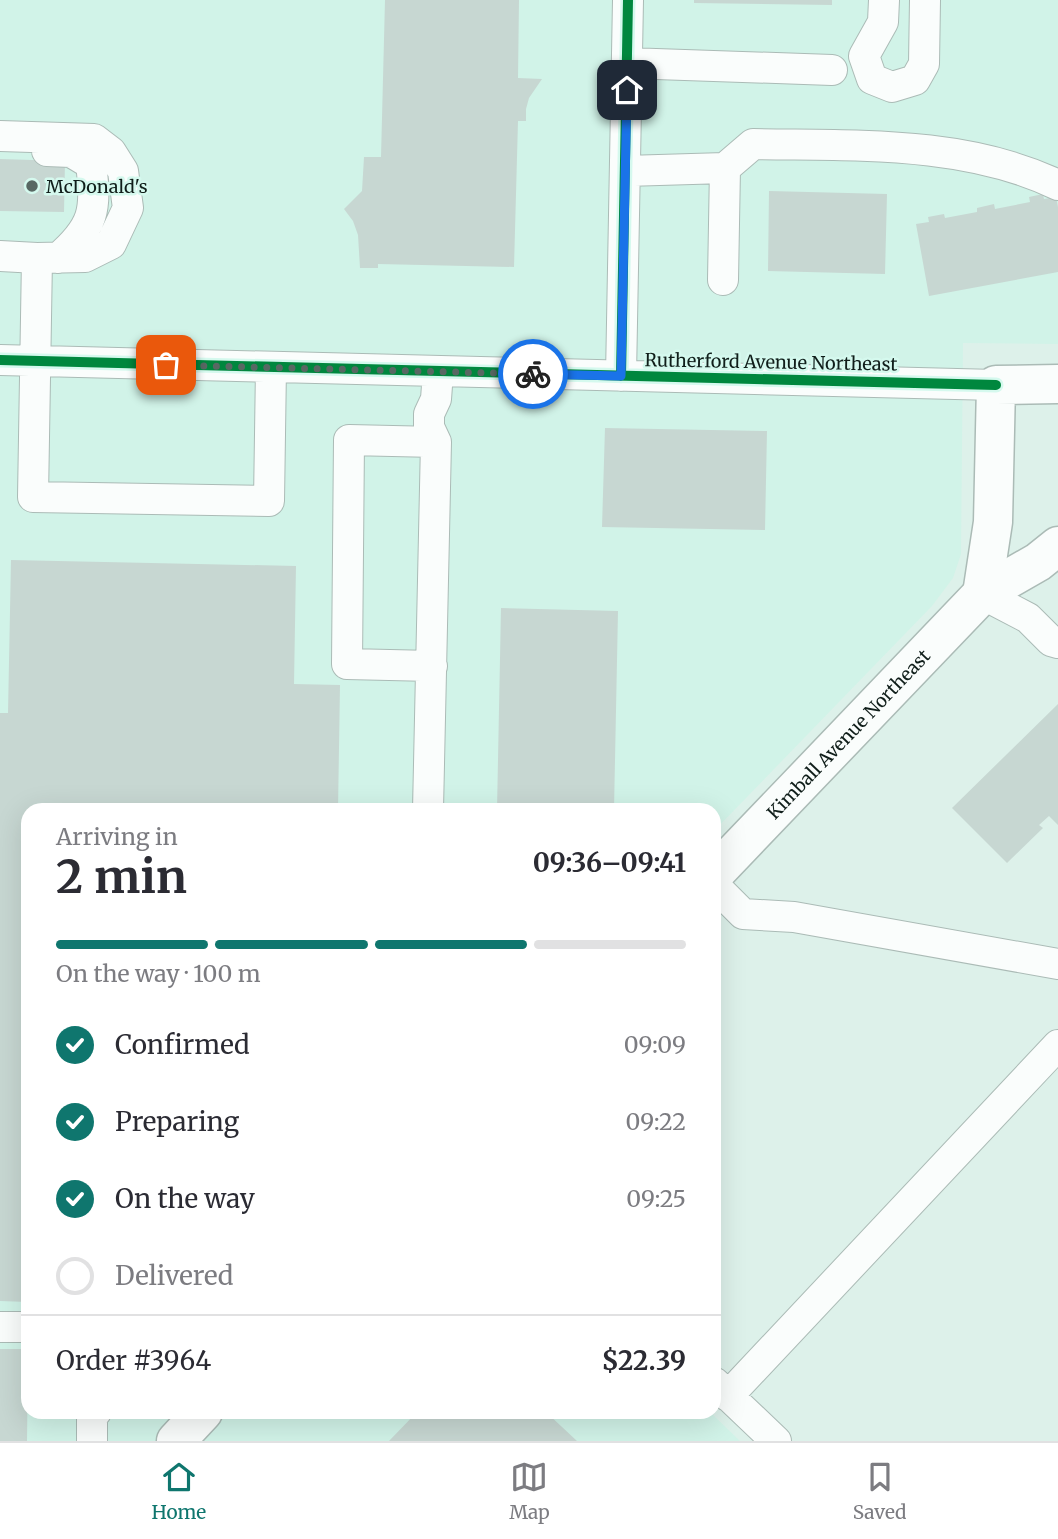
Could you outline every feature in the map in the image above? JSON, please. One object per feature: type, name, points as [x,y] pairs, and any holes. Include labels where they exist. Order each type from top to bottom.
[{"type":"main road","name":"Rutherford Avenue Northeast","points":[[996,385],[1058,384]]},
{"type":"main road","points":[[982,594],[993,522],[996,385]]},
{"type":"main road","name":"Kimball Avenue Northeast","points":[[721,867],[982,594],[1038,562],[1058,546]]},
{"type":"main road","points":[[176,1441],[196,1419]]},
{"type":"street","points":[[621,376],[628,0]]},
{"type":"street","points":[[864,0],[864,56],[872,79],[892,87],[915,80],[923,64],[925,0]]},
{"type":"street","points":[[864,56],[883,22],[884,0]]},
{"type":"street","points":[[627,63],[832,70]]},
{"type":"street","points":[[0,136],[94,139],[111,152],[122,171],[128,208],[111,244],[85,257],[0,256]]},
{"type":"street","points":[[626,171],[724,168],[753,144],[864,145],[932,151],[987,160],[1045,178],[1058,185]]},
{"type":"street","points":[[0,151],[71,152],[91,164],[94,190],[90,220],[76,243],[48,258]]},
{"type":"street","points":[[723,280],[724,168]]},
{"type":"street","points":[[48,258],[36,361],[33,496],[269,501],[271,367]]},
{"type":"street","name":"Rutherford Avenue Northeast","points":[[0,360],[271,367],[437,386],[621,376],[996,385]]},
{"type":"street","points":[[428,803],[436,442],[445,428],[445,413],[437,386]]},
{"type":"street","points":[[432,666],[347,664],[349,440],[436,442]]},
{"type":"street","points":[[982,594],[1028,618],[1051,641],[1058,643]]},
{"type":"street","points":[[721,892],[743,914],[794,917],[1058,964]]},
{"type":"street","points":[[776,1441],[721,1389],[1058,1045]]},
{"type":"street","points":[[0,1326],[21,1327]]},
{"type":"street","points":[[92,1419],[92,1441]]},
{"type":"shaded area","points":[[0,0],[1058,0],[1058,344],[963,343],[961,554],[953,578],[932,606],[721,824],[721,803],[21,803],[21,1419],[717,1419],[740,1441],[0,1441]]},
{"type":"building","points":[[385,0],[519,0],[518,78],[542,79],[529,98],[526,121],[518,121],[514,267],[378,264],[378,268],[360,268],[358,235],[353,221],[344,209],[362,191],[364,157],[381,157]]},
{"type":"building","points":[[694,0],[832,0],[832,5],[694,3]]},
{"type":"building","name":"McDonald's","points":[[0,159],[65,161],[64,212],[0,211]]},
{"type":"building","points":[[769,191],[887,194],[885,274],[768,271]]},
{"type":"building","points":[[1043,194],[1044,199],[1056,197],[1058,207],[1058,272],[929,296],[916,224],[929,222],[928,217],[944,214],[945,218],[977,212],[977,208],[994,204],[995,209],[1030,202],[1029,197]]},
{"type":"building","points":[[605,428],[767,431],[765,530],[602,527]]},
{"type":"building","points":[[11,560],[296,566],[294,684],[340,685],[338,803],[21,803],[21,1302],[0,1301],[0,713],[8,713]]},
{"type":"building","points":[[501,608],[618,611],[614,803],[497,803]]},
{"type":"building","points":[[1058,704],[1058,825],[1049,816],[1039,825],[1043,828],[1007,863],[952,808]]},
{"type":"building","points":[[0,1349],[21,1349],[21,1419],[27,1419],[27,1441],[0,1441]]},
{"type":"building","points":[[410,1419],[553,1419],[577,1441],[389,1441]]},
{"type":"cycle path","points":[[621,376],[628,0]]},
{"type":"cycle path","points":[[0,360],[996,385]]},
{"type":"way so far","points":[[166,365],[533,374]]},
{"type":"place","name":"McDonald's","points":[[32,186]]},
{"type":"route","points":[[533,374],[621,376],[627,90]]}]
